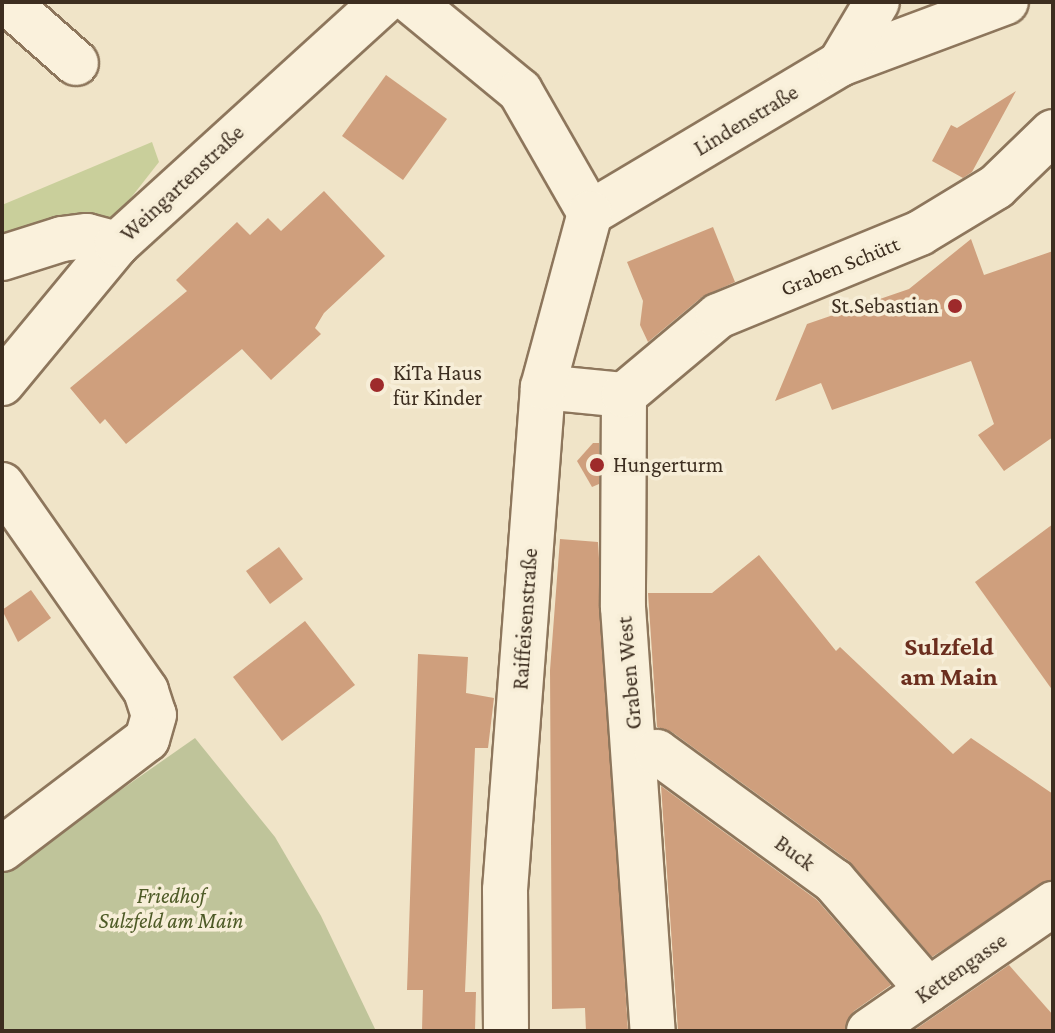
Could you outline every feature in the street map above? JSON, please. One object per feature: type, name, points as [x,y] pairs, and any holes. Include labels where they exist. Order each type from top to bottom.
[{"type":"street","points":[[7,2],[76,63]]},
{"type":"street","name":"Weingartenstraße","points":[[2,383],[117,244],[383,2]]},
{"type":"street","points":[[412,2],[520,91],[590,213]]},
{"type":"street","name":"Lindenstraße","points":[[590,213],[840,64],[877,2]]},
{"type":"street","points":[[840,64],[1006,2]]},
{"type":"street","name":"Graben Schütt","points":[[624,395],[718,316],[920,233],[996,187],[1053,132]]},
{"type":"street","name":"Raiffeisenstraße","points":[[506,1031],[505,890],[543,387],[590,213]]},
{"type":"street","points":[[2,258],[62,239],[87,236],[117,244]]},
{"type":"street","points":[[543,387],[624,395]]},
{"type":"street","name":"Graben West","points":[[624,395],[623,607],[636,754],[653,1031]]},
{"type":"street","points":[[2,485],[146,691],[154,715],[147,739],[2,849]]},
{"type":"street","name":"Buck","points":[[636,754],[657,752],[834,881],[928,990]]},
{"type":"street","name":"Kettengasse","points":[[869,1031],[1053,904]]},
{"type":"green space","points":[[152,142],[159,162],[105,231],[2,251],[2,205]]},
{"type":"green space","name":"Friedhof Sulzfeld am Main","points":[[195,738],[275,837],[321,916],[376,1031],[2,1031],[2,873]]},
{"type":"building","points":[[386,75],[447,119],[403,180],[342,136]]},
{"type":"building","points":[[1016,91],[972,172],[963,178],[932,161],[951,125],[957,128]]},
{"type":"building","points":[[324,191],[385,256],[324,313],[315,328],[321,334],[271,380],[242,349],[126,444],[105,419],[100,424],[70,388],[187,291],[176,280],[237,222],[250,235],[268,218],[281,231]]},
{"type":"building","points":[[713,227],[735,282],[702,297],[648,342],[640,325],[643,301],[627,262]]},
{"type":"building","name":"St.Sebastian","points":[[971,239],[984,275],[1053,251],[1053,437],[1004,471],[978,435],[994,424],[971,361],[832,410],[821,383],[775,401],[807,324],[909,289]]},
{"type":"building","points":[[593,443],[599,443],[599,484],[592,487],[577,461]]},
{"type":"building","points":[[1053,524],[1053,691],[975,582]]},
{"type":"building","points":[[560,539],[598,542],[628,1031],[586,1031],[585,1008],[552,1009],[550,670]]},
{"type":"building","points":[[279,547],[303,579],[270,604],[246,571]]},
{"type":"building","points":[[759,555],[836,651],[840,647],[953,754],[971,738],[1053,794],[1053,879],[932,957],[849,861],[672,732],[657,727],[648,593],[712,593]]},
{"type":"building","points":[[31,590],[51,618],[18,642],[2,610]]},
{"type":"building","points":[[305,621],[355,685],[282,741],[233,677]]},
{"type":"building","points":[[418,654],[468,657],[466,693],[494,698],[488,748],[475,748],[465,992],[476,992],[475,1031],[422,1031],[423,990],[407,990]]},
{"type":"building","points":[[661,786],[817,900],[891,985],[854,1011],[844,1031],[678,1031]]},
{"type":"building","points":[[1009,965],[1053,1015],[1053,1031],[913,1031]]},
{"type":"place","name":"St.Sebastian","points":[[955,306]]},
{"type":"place","name":"KiTa Haus für Kinder","points":[[377,385]]},
{"type":"place","name":"Hungerturm","points":[[597,465]]},
{"type":"district","name":"Sulzfeld am Main","points":[[949,662]]}]
